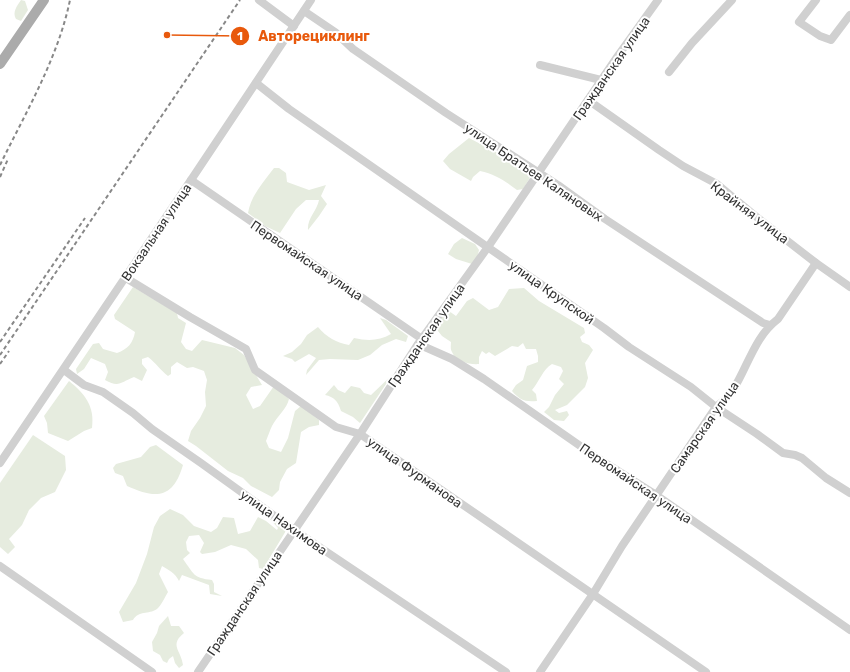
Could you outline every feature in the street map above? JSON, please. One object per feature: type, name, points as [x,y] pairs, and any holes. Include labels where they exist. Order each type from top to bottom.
[{"type":"main road","points":[[0,64],[44,0]]},
{"type":"street","points":[[258,0],[294,26]]},
{"type":"street","name":"Вокзальная улица","points":[[0,463],[126,278],[311,0]]},
{"type":"street","name":"Гражданская улица","points":[[198,672],[360,434],[420,342],[539,174],[601,80],[658,0]]},
{"type":"street","points":[[669,72],[692,43],[732,0]]},
{"type":"street","points":[[816,0],[799,22],[820,36],[831,40],[850,15]]},
{"type":"street","name":"улица Братьев Каляновых","points":[[304,10],[335,32],[353,49],[446,113],[558,185],[605,219],[763,323],[770,325]]},
{"type":"street","points":[[540,65],[601,80]]},
{"type":"street","name":"улица Крупской","points":[[256,84],[289,109],[604,328],[628,347],[691,387],[716,407],[783,453],[802,458],[826,478],[850,494]]},
{"type":"street","name":"Крайняя улица","points":[[588,100],[683,166],[717,184],[759,219],[850,287]]},
{"type":"street","name":"Первомайская улица","points":[[191,180],[420,342],[452,359],[484,379],[850,630]]},
{"type":"street","name":"Самарская улица","points":[[540,672],[622,546],[716,407],[733,391],[758,342],[770,325],[778,319],[816,263]]},
{"type":"street","name":"улица Фурманова","points":[[126,278],[246,349],[255,370],[336,427],[360,434],[706,672]]},
{"type":"street","name":"улица Нахимова","points":[[64,370],[84,385],[103,392],[133,412],[152,429],[294,530],[506,672]]},
{"type":"street","points":[[0,566],[152,672]]},
{"type":"shaded area","points":[[21,0],[25,1],[28,10],[21,21],[16,19],[15,14]]},
{"type":"shaded area","points":[[469,138],[521,165],[531,176],[523,189],[517,190],[500,178],[485,172],[480,171],[471,181],[450,169],[443,161],[449,154]]},
{"type":"shaded area","points":[[274,168],[279,168],[286,173],[287,182],[309,190],[326,185],[321,196],[327,204],[308,230],[309,222],[319,200],[306,200],[296,209],[280,233],[265,226],[248,213],[252,200]]},
{"type":"shaded area","points":[[462,238],[475,244],[479,250],[477,258],[472,264],[456,259],[448,254],[454,244]]},
{"type":"shaded area","points":[[133,287],[177,313],[178,318],[186,323],[181,342],[186,349],[192,351],[202,340],[235,348],[244,355],[262,385],[251,387],[246,395],[253,409],[260,406],[274,386],[289,399],[288,403],[270,429],[266,441],[269,448],[281,452],[288,438],[295,411],[301,406],[319,420],[319,425],[309,427],[301,432],[296,463],[287,469],[280,482],[279,490],[272,497],[251,486],[243,478],[228,471],[188,441],[191,431],[206,406],[205,392],[207,380],[204,371],[193,367],[187,368],[177,362],[171,367],[171,374],[168,376],[148,357],[142,359],[142,364],[147,370],[142,381],[134,377],[114,384],[105,380],[108,372],[105,364],[91,358],[84,369],[77,374],[76,369],[93,344],[99,343],[103,349],[117,353],[124,350],[133,339],[135,332],[115,319],[114,315]]},
{"type":"shaded area","points":[[524,288],[539,301],[584,328],[585,333],[580,337],[582,342],[589,345],[593,350],[585,363],[588,378],[585,387],[567,405],[555,410],[559,413],[567,411],[569,415],[564,421],[554,420],[544,412],[564,384],[559,379],[563,371],[561,367],[552,364],[544,372],[532,390],[536,394],[537,401],[523,400],[512,391],[516,385],[523,380],[527,366],[538,362],[536,349],[526,349],[523,343],[518,347],[512,346],[495,356],[489,352],[486,354],[482,351],[479,357],[479,364],[471,364],[456,358],[451,350],[451,342],[442,336],[436,326],[441,317],[449,311],[456,316],[467,301],[473,298],[489,310],[498,307],[509,289]]},
{"type":"shaded area","points":[[380,318],[386,320],[408,336],[406,342],[396,339],[382,345],[370,355],[358,360],[319,360],[306,375],[307,370],[316,358],[309,354],[295,362],[292,359],[283,356],[292,352],[301,344],[307,335],[318,327],[332,339],[349,345],[354,338],[373,340],[391,334]]},
{"type":"shaded area","points":[[392,375],[360,423],[353,417],[341,411],[337,402],[333,398],[325,395],[334,385],[338,390],[345,393],[351,386],[360,388],[364,393],[371,395]]},
{"type":"shaded area","points":[[69,381],[88,401],[93,420],[92,428],[68,441],[48,433],[47,423],[44,416]]},
{"type":"shaded area","points":[[33,435],[65,456],[66,470],[55,492],[41,498],[29,510],[22,525],[9,539],[15,547],[8,554],[0,547],[0,483]]},
{"type":"shaded area","points":[[156,445],[183,465],[174,484],[169,490],[155,494],[147,493],[127,486],[123,476],[115,473],[113,468],[116,464],[141,457],[150,447]]},
{"type":"shaded area","points":[[170,509],[183,515],[194,526],[211,532],[217,528],[223,517],[234,518],[238,534],[250,531],[258,517],[266,521],[277,530],[278,528],[268,517],[287,529],[263,569],[259,568],[258,560],[246,549],[231,545],[215,552],[202,554],[200,552],[204,543],[199,535],[189,536],[186,542],[187,550],[190,553],[183,559],[194,574],[201,578],[212,580],[214,584],[214,592],[222,596],[210,594],[209,585],[182,575],[179,581],[174,574],[162,566],[159,574],[168,592],[160,606],[154,611],[138,615],[133,620],[123,622],[119,612],[136,583],[147,554],[154,527],[160,516]]},
{"type":"shaded area","points":[[168,616],[171,626],[179,626],[184,633],[177,641],[177,648],[183,665],[179,668],[175,663],[173,656],[167,663],[163,661],[160,655],[153,651],[152,642],[159,626]]},
{"type":"railway","points":[[0,165],[40,84],[58,43],[70,0]]},
{"type":"railway","points":[[0,355],[240,0]]},
{"type":"railway","points":[[0,177],[8,159]]},
{"type":"railway","points":[[0,342],[85,218]]},
{"type":"railway","points":[[0,364],[9,351]]},
{"type":"place","name":"Авторециклинг","points":[[167,35]]}]
